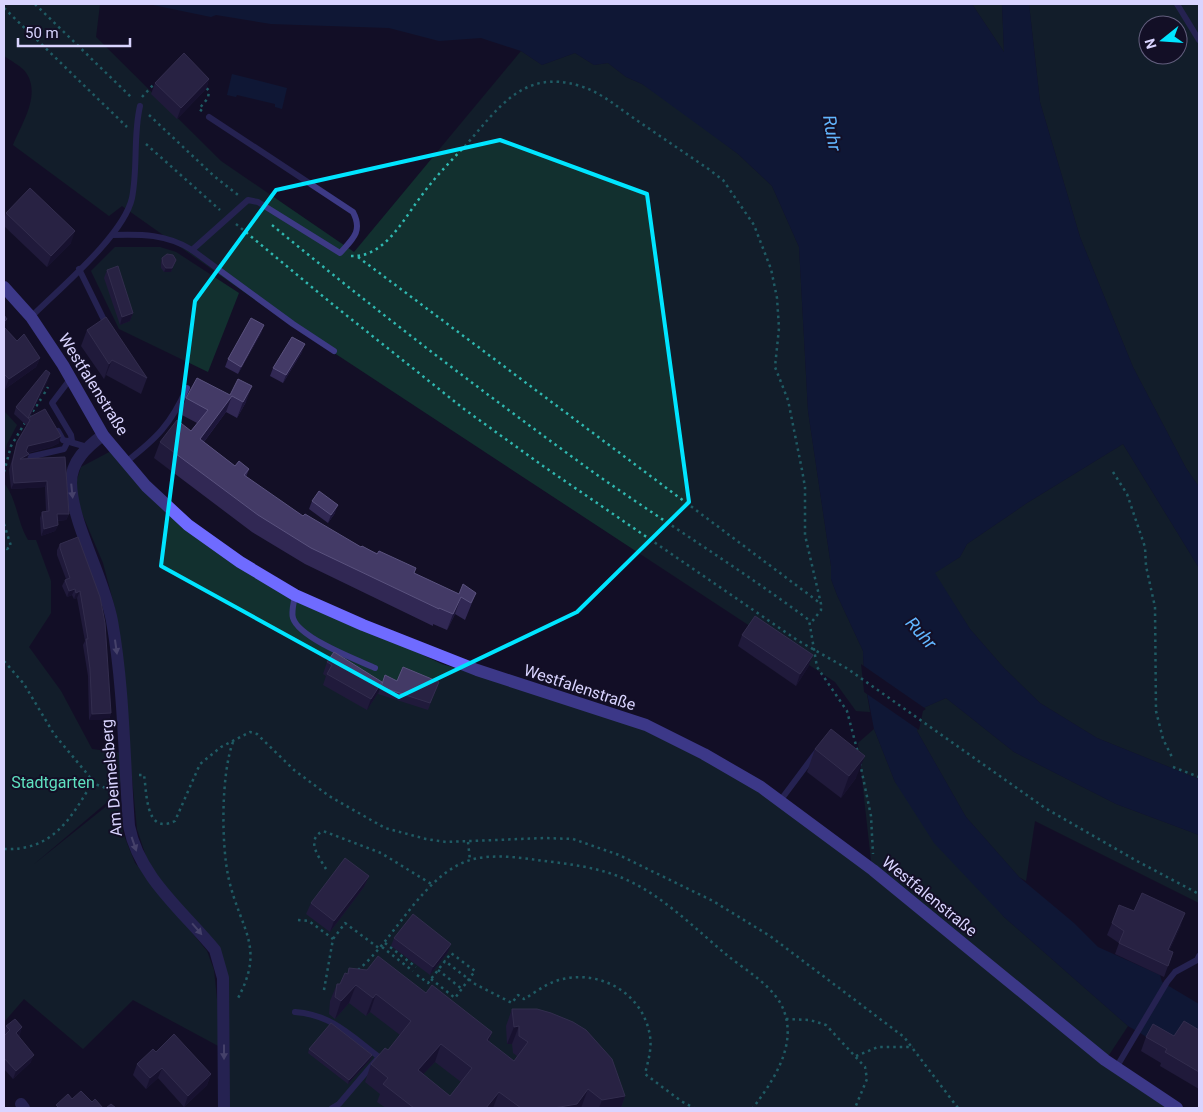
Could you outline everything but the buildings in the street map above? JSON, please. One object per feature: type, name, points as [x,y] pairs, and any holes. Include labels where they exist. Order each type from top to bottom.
[{"type":"main road","name":"Westfalenstraße","points":[[4,287],[31,317],[71,378],[103,434],[146,486],[188,525],[240,562],[295,595],[441,657],[646,726],[704,754],[761,787],[873,870],[1116,1068],[1177,1108]]},
{"type":"street","name":"Am Deimelsberg","points":[[103,434],[87,447],[76,460],[71,481],[73,502],[101,580],[112,620],[120,681],[125,775],[132,840],[144,866],[217,956],[223,978],[224,1103]]},
{"type":"lane","points":[[1178,4],[1199,40]]},
{"type":"lane","points":[[31,317],[112,235],[127,211],[132,198],[140,106]]},
{"type":"lane","points":[[192,250],[248,200],[258,202],[340,253],[358,231],[358,223],[353,212],[209,116]]},
{"type":"lane","points":[[112,235],[161,236],[180,242],[293,324],[334,350]]},
{"type":"lane","points":[[79,269],[112,336]]},
{"type":"lane","points":[[46,411],[71,378]]},
{"type":"lane","points":[[126,462],[156,439],[176,412],[187,388]]},
{"type":"lane","points":[[30,458],[64,449],[70,441],[72,435],[52,403]]},
{"type":"lane","points":[[55,426],[63,440],[87,447]]},
{"type":"lane","points":[[295,595],[292,618],[300,630],[336,650],[375,668]]},
{"type":"lane","points":[[780,801],[821,746]]},
{"type":"lane","points":[[1116,1068],[1167,982],[1175,972],[1197,960],[1199,956]]},
{"type":"lane","points":[[295,1012],[307,1013],[333,1021],[379,1056],[339,1104],[332,1108]]},
{"type":"path","points":[[36,4],[140,106],[214,176],[245,202]]},
{"type":"path","points":[[4,8],[136,136],[229,218],[330,303],[489,428],[752,610],[848,669],[957,744],[990,771],[1065,820],[1199,894]]},
{"type":"path","points":[[357,257],[369,254],[380,248],[428,187],[508,98],[519,91],[542,82],[551,81],[579,86],[605,97],[708,168],[722,180],[754,225],[771,269],[777,298],[779,328],[775,367],[788,400],[800,461],[805,487],[805,535],[821,604],[821,610],[811,623],[814,649],[820,674],[842,702],[851,722],[871,816],[873,870]]},
{"type":"path","points":[[143,96],[156,83]]},
{"type":"path","points":[[203,85],[209,90],[208,98],[199,109],[209,116]]},
{"type":"path","points":[[270,223],[360,296],[493,398],[593,471],[811,623]]},
{"type":"path","points":[[340,253],[357,257],[821,604]]},
{"type":"path","points":[[4,472],[11,446],[48,387]]},
{"type":"path","points":[[1113,472],[1127,494],[1145,547],[1146,566],[1155,607],[1156,711],[1163,739],[1172,757]]},
{"type":"path","points":[[4,524],[11,546],[7,549],[4,546]]},
{"type":"path","points":[[4,661],[24,684],[46,724],[89,776],[92,783],[127,796]]},
{"type":"path","points":[[125,775],[144,775],[148,812],[158,822],[168,824],[175,821],[200,764],[221,747],[234,742],[246,733],[257,734],[294,770],[329,796],[385,828],[426,840],[468,842],[544,838],[573,839],[619,855],[712,900],[770,936],[904,1037],[958,1108]]},
{"type":"path","points":[[223,1007],[233,1005],[238,998],[251,968],[252,955],[229,880],[225,854],[228,756],[234,742]]},
{"type":"path","points":[[1173,767],[1199,777]]},
{"type":"path","points":[[4,849],[31,847],[44,842],[71,816],[92,783]]},
{"type":"path","points":[[326,869],[315,851],[314,843],[317,834],[323,831],[381,853],[433,885]]},
{"type":"path","points":[[468,842],[470,860]]},
{"type":"path","points":[[355,972],[381,948],[433,885],[456,866],[470,860],[500,856],[531,859],[589,868],[628,880],[646,890],[758,980],[781,1005],[786,1019],[786,1044],[782,1060],[769,1087],[754,1108]]},
{"type":"path","points":[[298,920],[309,921],[333,939]]},
{"type":"path","points":[[324,990],[333,939],[344,923],[413,971]]},
{"type":"path","points":[[385,943],[416,967]]},
{"type":"path","points":[[417,974],[428,983],[431,979],[445,961],[451,953],[476,971],[455,998],[431,979]]},
{"type":"path","points":[[445,961],[469,980],[512,1003],[518,995],[524,999],[550,984],[570,978],[591,978],[613,984],[636,1004],[647,1026],[650,1047],[646,1075],[681,1101],[694,1108]]},
{"type":"path","points":[[438,970],[462,989]]},
{"type":"path","points":[[786,1019],[810,1020],[826,1025],[856,1056],[868,1075],[855,1108]]},
{"type":"path","points":[[856,1056],[878,1047],[913,1047]]},
{"type":"highlighted area","points":[[500,140],[647,194],[689,502],[577,612],[399,697],[161,566],[195,301],[276,190]]},
{"type":"green space","points":[[4,4],[100,4],[96,37],[221,161],[354,252],[521,51],[542,65],[575,53],[594,65],[608,63],[626,77],[642,84],[671,103],[738,154],[772,186],[799,247],[808,411],[831,566],[831,579],[863,651],[864,677],[870,712],[856,711],[835,682],[281,318],[122,206],[109,216],[13,145],[29,108],[32,88],[24,70],[4,56]]},
{"type":"green space","points":[[972,4],[1002,4],[1004,52]]},
{"type":"green space","points":[[1029,4],[1199,4],[1199,487],[1186,468],[1133,367],[1080,237],[1040,102]]},
{"type":"green space","points":[[115,247],[160,247],[176,252],[239,293],[208,372],[119,329],[91,271]]},
{"type":"green space","points":[[4,411],[17,425],[7,444],[4,457]]},
{"type":"green space","points":[[1123,444],[1199,568],[1199,779],[1097,738],[1040,703],[1004,668],[970,629],[934,573],[960,557],[967,544],[1027,503]]},
{"type":"green space","points":[[115,449],[188,525],[294,595],[442,664],[646,726],[761,788],[1175,1108],[225,1108],[221,960],[167,892],[147,859],[137,829],[116,612],[103,563],[73,492],[81,467]]},
{"type":"green space","name":"Stadtgarten","points":[[4,483],[12,496],[24,533],[28,540],[36,540],[51,581],[51,613],[29,647],[61,691],[92,749],[122,753],[123,778],[112,798],[33,865],[118,797],[123,833],[135,863],[207,951],[214,970],[222,1048],[133,1000],[83,1049],[24,999],[4,1022]]},
{"type":"green space","points":[[946,698],[1014,752],[1116,804],[1199,835],[1199,903],[1035,821],[1026,881],[1019,877],[966,817],[917,731],[921,709]]},
{"type":"green space","points":[[874,729],[895,782],[1004,917],[1128,1026],[1107,1058],[872,869],[858,743]]},
{"type":"water","name":"Ruhr","points":[[148,4],[972,4],[1004,52],[1002,4],[1029,4],[1040,102],[1080,237],[1133,367],[1186,468],[1199,487],[1199,568],[1123,444],[1027,503],[967,544],[960,557],[935,573],[970,629],[1004,668],[1040,703],[1097,738],[1199,779],[1199,835],[1116,804],[1014,752],[946,698],[921,709],[917,731],[966,817],[1019,877],[1074,923],[1098,947],[1160,975],[1162,982],[1199,1004],[1199,1047],[1169,1050],[1128,1026],[1004,917],[934,843],[895,782],[874,729],[864,677],[863,651],[831,579],[831,566],[808,411],[799,247],[772,186],[738,154],[642,84],[626,77],[608,63],[594,65],[575,53],[542,65],[521,51],[481,38],[439,41],[389,28],[271,24],[216,15],[211,17]]},
{"type":"water","points":[[232,74],[287,88],[282,109],[275,107],[275,104],[237,95],[236,97],[227,95]]},
{"type":"pier","points":[[861,664],[926,709],[923,711],[919,730],[864,692]]}]
